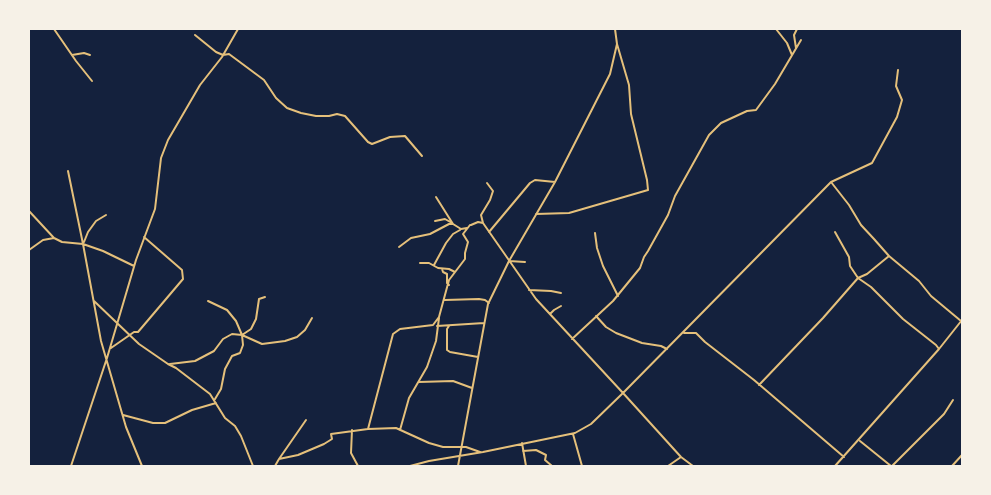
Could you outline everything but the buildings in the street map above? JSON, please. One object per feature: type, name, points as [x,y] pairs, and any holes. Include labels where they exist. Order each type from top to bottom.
[{"type":"street","points":[[54,29],[92,81]]},
{"type":"street","points":[[70,466],[77,451],[110,349],[134,266],[155,209],[161,158],[168,140],[200,86],[223,55],[238,29]]},
{"type":"street","points":[[536,214],[569,213],[648,190],[631,114],[629,84],[617,44],[615,29]]},
{"type":"street","points":[[776,29],[792,55]]},
{"type":"street","points":[[796,48],[794,35],[797,29]]},
{"type":"street","points":[[195,35],[210,48],[223,55],[229,54]]},
{"type":"street","points":[[572,339],[618,296],[640,268],[644,256],[668,215],[675,196],[709,135],[721,123],[747,111],[756,110],[775,84],[801,40]]},
{"type":"street","points":[[458,466],[489,303],[555,182],[610,74],[617,44]]},
{"type":"street","points":[[228,47],[229,54],[264,80],[276,98],[287,108],[316,116],[337,114],[345,116],[372,144],[390,136],[405,136],[422,156]]},
{"type":"street","points":[[72,55],[84,52],[90,55]]},
{"type":"street","points":[[410,466],[572,434],[591,424],[831,182],[872,163],[897,116],[902,100],[896,86],[898,70]]},
{"type":"street","points":[[68,170],[101,341],[123,415],[142,466]]},
{"type":"street","points":[[489,232],[530,183],[535,180],[555,182]]},
{"type":"street","points":[[831,182],[850,205],[861,225],[889,256],[920,281],[931,296],[962,320],[859,441],[835,466]]},
{"type":"street","points":[[487,183],[493,191],[481,216],[483,223],[529,290],[681,457],[693,466]]},
{"type":"street","points":[[436,197],[453,224]]},
{"type":"street","points":[[29,211],[54,238],[62,242],[83,244],[103,250],[134,266]]},
{"type":"street","points":[[83,244],[88,232],[96,221],[106,215]]},
{"type":"street","points":[[400,430],[409,398],[427,367],[436,341],[439,317],[452,275],[464,263],[464,253],[467,248],[468,242],[462,229],[445,220],[435,221]]},
{"type":"street","points":[[434,265],[453,234],[478,222],[483,223]]},
{"type":"street","points":[[399,247],[411,238],[430,234],[449,224],[453,224]]},
{"type":"street","points":[[463,234],[470,226]]},
{"type":"street","points":[[835,232],[849,257],[850,266],[858,278],[871,287],[903,318],[936,345],[938,349]]},
{"type":"street","points":[[595,233],[602,266],[618,296]]},
{"type":"street","points":[[110,349],[130,335],[138,332],[183,278],[182,270],[144,237]]},
{"type":"street","points":[[29,250],[43,240],[54,238]]},
{"type":"street","points":[[759,385],[858,278],[867,274],[889,256]]},
{"type":"street","points":[[510,262],[525,262]]},
{"type":"street","points":[[420,263],[429,263],[442,269],[443,272],[448,274],[447,283],[449,285]]},
{"type":"street","points":[[442,269],[449,269],[455,272]]},
{"type":"street","points":[[529,290],[561,293]]},
{"type":"street","points":[[242,335],[251,329],[256,319],[259,299],[265,297]]},
{"type":"street","points":[[444,300],[479,299],[489,303]]},
{"type":"street","points":[[93,300],[139,344],[176,368],[210,394],[225,418],[235,426],[241,436],[253,466]]},
{"type":"street","points":[[123,415],[153,423],[165,423],[192,410],[215,402],[225,368],[232,356],[240,353],[243,345],[242,335],[236,321],[228,310],[208,302]]},
{"type":"street","points":[[550,314],[561,306]]},
{"type":"street","points":[[596,316],[606,327],[616,333],[642,343],[661,346],[667,349]]},
{"type":"street","points":[[368,429],[393,334],[400,329],[433,325],[439,317]]},
{"type":"street","points":[[168,364],[196,360],[214,351],[224,339],[232,334],[242,335],[262,344],[285,341],[297,337],[305,330],[312,318]]},
{"type":"street","points":[[437,326],[484,323]]},
{"type":"street","points":[[449,326],[447,329],[447,350],[478,357]]},
{"type":"street","points":[[683,333],[696,333],[844,457]]},
{"type":"street","points":[[419,382],[453,380],[472,389]]},
{"type":"street","points":[[859,441],[892,466],[944,414],[953,400]]},
{"type":"street","points":[[274,466],[306,420]]},
{"type":"street","points":[[279,458],[298,455],[317,448],[332,439],[331,434],[352,430],[389,428],[400,430],[429,443],[443,446],[462,446],[483,452]]},
{"type":"street","points":[[352,430],[351,452],[358,466]]},
{"type":"street","points":[[572,434],[582,466]]},
{"type":"street","points":[[522,444],[526,466]]},
{"type":"street","points":[[523,451],[536,450],[546,455],[545,460],[552,466]]},
{"type":"street","points":[[952,466],[962,455]]},
{"type":"street","points":[[668,466],[681,457]]}]
